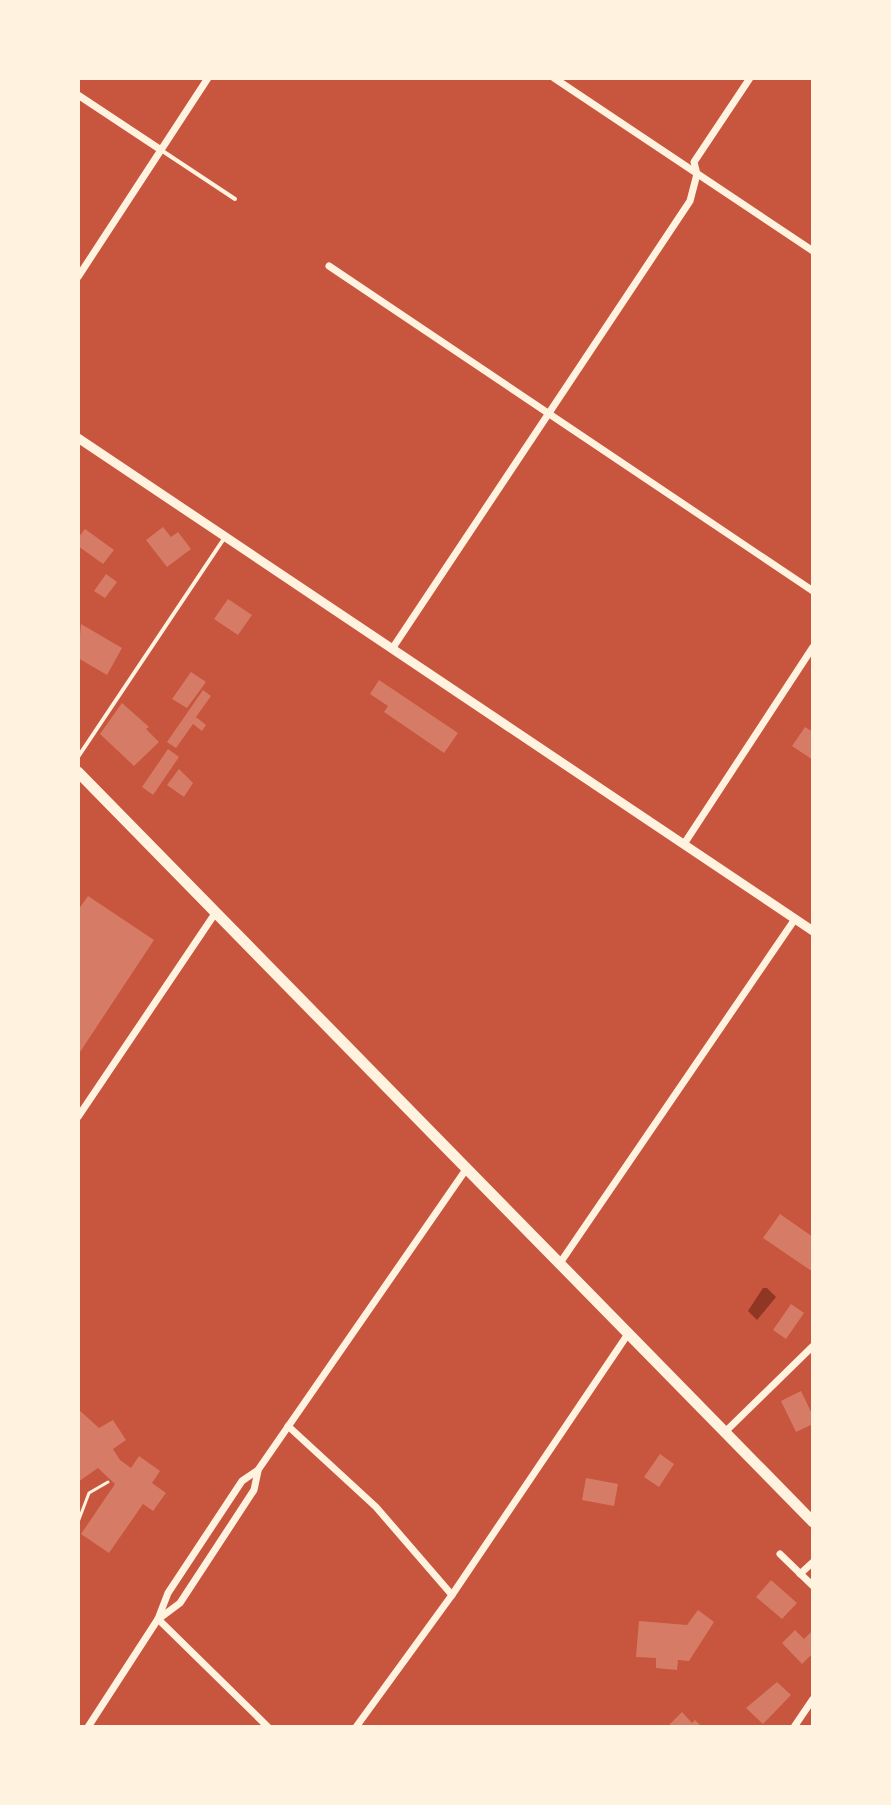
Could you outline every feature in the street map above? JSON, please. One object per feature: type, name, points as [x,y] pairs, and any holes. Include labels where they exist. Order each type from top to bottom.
[{"type":"main road","points":[[78,772],[813,1522]]},
{"type":"street","points":[[78,277],[208,78]]},
{"type":"street","points":[[554,78],[813,251]]},
{"type":"street","points":[[392,649],[690,201],[697,174],[694,162],[750,78]]},
{"type":"street","points":[[78,95],[161,150]]},
{"type":"street","points":[[329,266],[813,591]]},
{"type":"street","points":[[78,438],[813,931]]},
{"type":"street","points":[[684,844],[813,647]]},
{"type":"street","points":[[78,1117],[216,912]]},
{"type":"street","points":[[560,1263],[795,919]]},
{"type":"street","points":[[88,1727],[158,1619],[168,1593],[242,1481],[258,1470],[467,1168]]},
{"type":"street","points":[[356,1727],[452,1595],[628,1334]]},
{"type":"street","points":[[725,1432],[813,1346]]},
{"type":"street","points":[[288,1426],[376,1507],[452,1595]]},
{"type":"street","points":[[158,1619],[180,1603],[254,1490],[258,1470]]},
{"type":"street","points":[[780,1554],[813,1586]]},
{"type":"street","points":[[800,1574],[813,1562]]},
{"type":"street","points":[[158,1619],[268,1727]]},
{"type":"street","points":[[794,1727],[813,1699]]},
{"type":"lane","points":[[161,150],[235,199]]},
{"type":"lane","points":[[78,757],[225,537]]},
{"type":"path","points":[[78,1522],[89,1493],[108,1482]]},
{"type":"shaded area","points":[[763,1288],[776,1297],[757,1320],[748,1311]]},
{"type":"building","points":[[163,527],[171,537],[178,532],[191,549],[167,567],[146,540]]},
{"type":"building","points":[[85,529],[114,550],[103,564],[78,546],[78,538]]},
{"type":"building","points":[[106,574],[117,582],[105,598],[94,591]]},
{"type":"building","points":[[228,599],[252,615],[238,635],[214,619]]},
{"type":"building","points":[[81,624],[122,648],[107,675],[78,658]]},
{"type":"building","points":[[191,672],[206,682],[187,708],[172,699]]},
{"type":"building","points":[[379,680],[458,733],[444,753],[384,712],[388,706],[370,694]]},
{"type":"building","points":[[203,690],[211,696],[196,717],[206,725],[202,731],[193,724],[176,748],[167,742]]},
{"type":"building","points":[[122,703],[149,727],[146,729],[159,742],[134,766],[100,734]]},
{"type":"building","points":[[805,727],[813,732],[813,760],[792,746]]},
{"type":"building","points":[[168,749],[179,757],[153,795],[142,787]]},
{"type":"building","points":[[179,769],[193,783],[184,797],[167,785]]},
{"type":"building","points":[[88,896],[154,940],[78,1055],[78,910]]},
{"type":"building","points":[[780,1214],[813,1237],[813,1272],[763,1238]]},
{"type":"building","points":[[791,1304],[804,1313],[786,1339],[773,1330]]},
{"type":"building","points":[[801,1391],[813,1416],[813,1424],[796,1432],[781,1401]]},
{"type":"building","points":[[78,1409],[99,1428],[113,1420],[126,1440],[113,1449],[120,1460],[131,1468],[139,1456],[160,1471],[152,1483],[166,1493],[153,1511],[143,1504],[109,1553],[81,1534],[115,1484],[98,1468],[78,1482]]},
{"type":"building","points":[[660,1454],[674,1464],[659,1487],[644,1477]]},
{"type":"building","points":[[586,1478],[618,1484],[614,1506],[582,1500]]},
{"type":"building","points":[[771,1580],[797,1603],[782,1619],[756,1597]]},
{"type":"building","points":[[698,1610],[714,1622],[689,1661],[678,1660],[677,1670],[656,1668],[656,1658],[636,1657],[639,1621],[687,1625]]},
{"type":"building","points":[[795,1630],[804,1639],[813,1630],[813,1653],[802,1664],[782,1643]]},
{"type":"building","points":[[777,1682],[791,1695],[763,1724],[746,1708]]},
{"type":"building","points":[[682,1712],[692,1723],[695,1720],[702,1727],[667,1727]]}]
